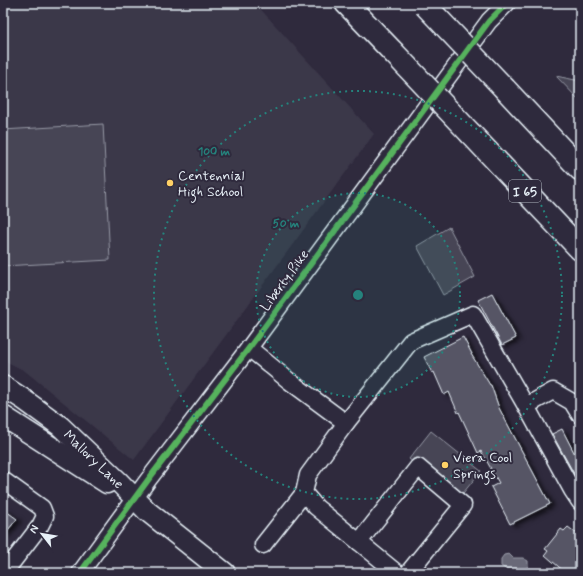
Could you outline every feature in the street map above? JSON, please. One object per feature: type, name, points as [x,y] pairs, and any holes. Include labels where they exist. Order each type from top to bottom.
[{"type":"highway","name":"I 65","points":[[346,3],[580,249]]},
{"type":"highway","points":[[424,4],[580,169]]},
{"type":"main road","name":"Mallory Lane","points":[[3,386],[60,426],[118,481],[134,499]]},
{"type":"main road","name":"Mallory Lane","points":[[3,416],[134,499]]},
{"type":"main road","points":[[134,499],[225,573]]},
{"type":"street","name":"Liberty Pike","points":[[80,573],[134,499],[249,348],[489,21],[508,3]]},
{"type":"street","points":[[263,545],[304,493],[308,475],[346,423],[411,341],[473,314],[580,502]]},
{"type":"street","points":[[249,348],[288,380],[346,423]]},
{"type":"street","points":[[526,406],[552,391],[572,402],[580,415]]},
{"type":"street","points":[[359,542],[418,467],[463,505],[408,573]]},
{"type":"street","points":[[3,480],[42,508],[44,516],[40,526],[4,573]]},
{"type":"street","points":[[304,493],[316,507],[397,573]]},
{"type":"shaded area","name":"Centennial High School","points":[[3,3],[255,3],[374,134],[134,460],[25,371],[3,360]]},
{"type":"shaded area","points":[[556,76],[580,81],[580,101]]},
{"type":"shaded area","points":[[103,124],[110,260],[3,266],[3,130]]},
{"type":"shaded area","points":[[449,227],[475,277],[443,295],[417,246]]},
{"type":"shaded area","name":"Viera Cool Springs","points":[[431,431],[481,471],[459,498],[409,459]]},
{"type":"water","points":[[509,554],[513,558],[523,558],[528,561],[528,566],[524,570],[508,571],[501,566],[501,559],[504,555]]},
{"type":"building","points":[[492,293],[516,338],[502,345],[478,300]]},
{"type":"building","points":[[463,337],[471,354],[491,385],[499,408],[550,504],[510,524],[491,487],[499,483],[481,451],[478,453],[449,392],[444,395],[434,372],[432,373],[424,357]]},
{"type":"building","points":[[562,429],[580,464],[580,477],[577,479],[552,434]]},
{"type":"building","points":[[3,509],[17,519],[3,536]]},
{"type":"building","points":[[568,527],[580,536],[580,573],[566,573],[545,555],[548,551],[545,549],[561,529],[564,531]]},
{"type":"cycle path","points":[[80,573],[148,480],[249,348],[489,21],[507,3]]},
{"type":"place","name":"Centennial High School","points":[[170,183]]},
{"type":"place","name":"Viera Cool Springs","points":[[445,465]]}]
